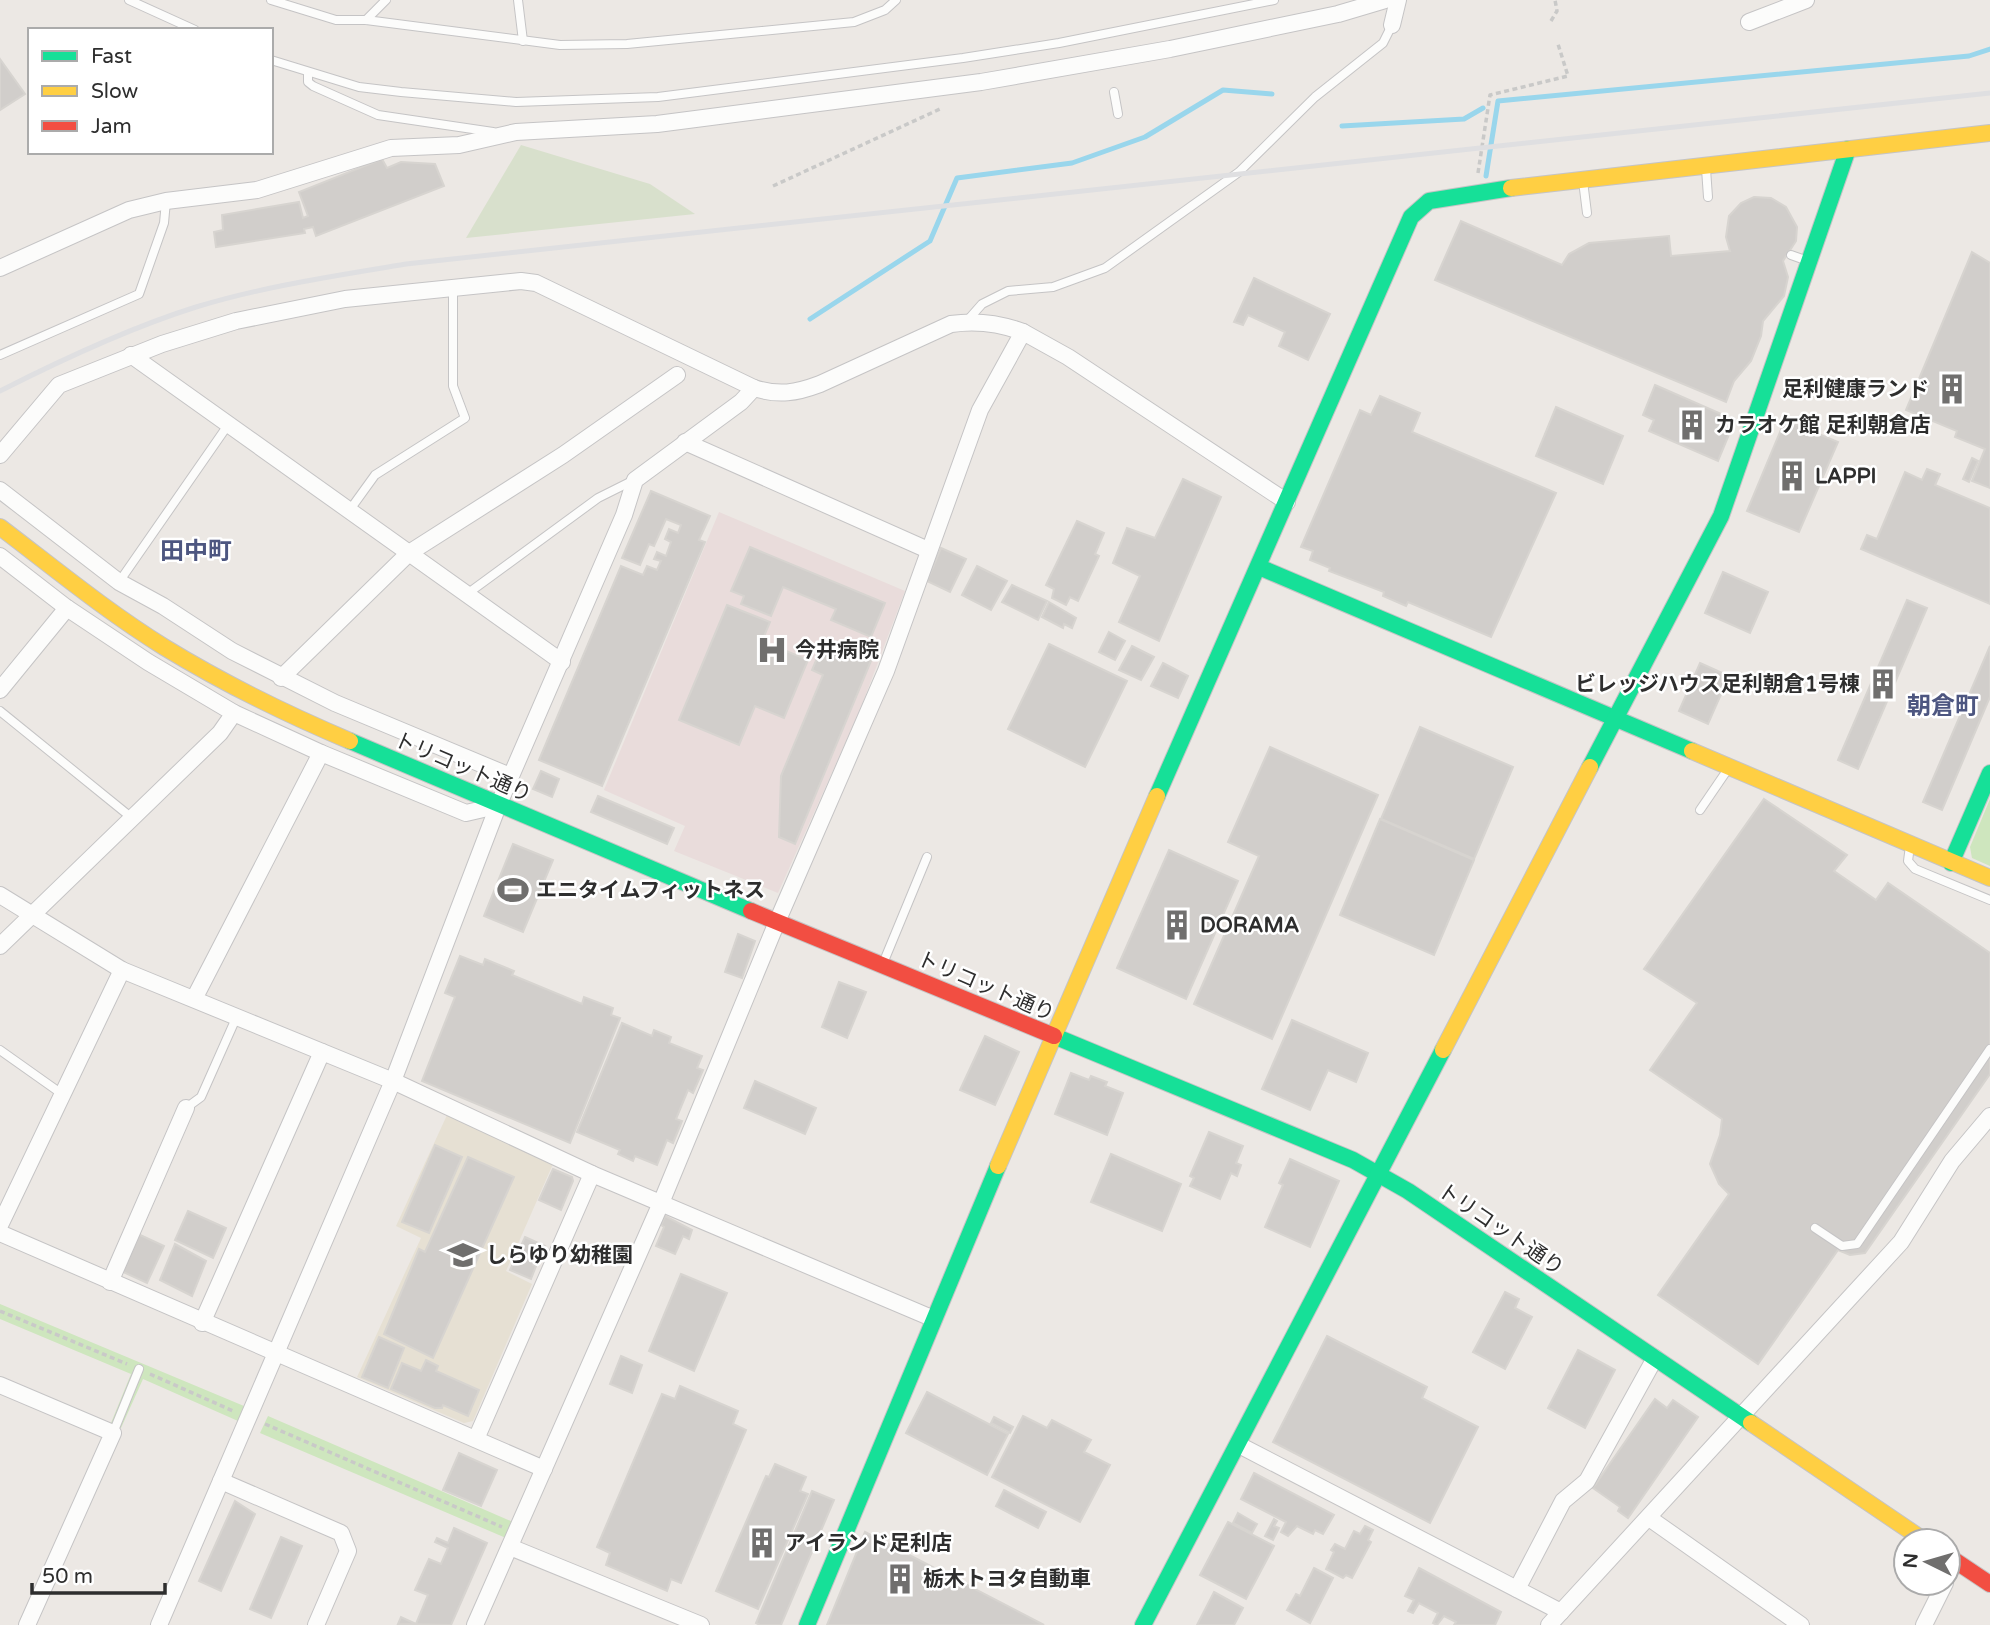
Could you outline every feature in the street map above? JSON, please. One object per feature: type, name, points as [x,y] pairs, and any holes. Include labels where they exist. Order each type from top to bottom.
[{"type":"main road","points":[[807,1625],[1052,1036],[1412,217],[1429,201],[1476,192],[1990,133]]},
{"type":"main road","points":[[1143,1625],[1381,1175],[1721,516],[1848,149]]},
{"type":"main road","name":"トリコット通り","points":[[0,527],[96,601],[163,646],[232,686],[299,719],[498,806],[1353,1160],[1381,1175],[1904,1527]]},
{"type":"main road","points":[[1259,567],[1990,878]]},
{"type":"main road","points":[[1951,863],[1990,773]]},
{"type":"main road","points":[[1962,1566],[1990,1584]]},
{"type":"street","points":[[0,268],[102,220],[166,201],[257,190],[391,148],[459,145],[498,134],[657,124],[981,82],[1170,50],[1338,14],[1385,0]]},
{"type":"street","points":[[1392,25],[1398,0]]},
{"type":"street","points":[[1749,22],[1806,0]]},
{"type":"street","points":[[0,455],[59,386],[131,355],[236,321],[345,299],[521,281],[536,284],[754,388],[772,394],[800,391],[929,332],[967,321],[1000,324],[1023,332],[1068,357],[1287,502]]},
{"type":"street","points":[[475,1625],[661,1203],[777,922],[886,671],[980,410],[1023,332]]},
{"type":"street","points":[[131,355],[562,662]]},
{"type":"street","points":[[281,678],[409,553],[563,455],[677,375]]},
{"type":"street","points":[[159,1625],[393,1081],[510,776],[562,662],[624,515],[635,480],[741,402],[754,388]]},
{"type":"street","points":[[685,442],[928,550]]},
{"type":"street","points":[[0,490],[119,582],[281,678],[510,776]]},
{"type":"street","points":[[0,556],[67,608],[148,662],[234,713],[321,754],[466,813],[498,806]]},
{"type":"street","points":[[0,690],[67,608]]},
{"type":"street","points":[[0,946],[220,733],[234,713]]},
{"type":"street","points":[[195,997],[321,754]]},
{"type":"street","points":[[0,895],[122,970],[195,997],[393,1081],[592,1174],[934,1319]]},
{"type":"street","points":[[0,1225],[122,970]]},
{"type":"street","points":[[202,1323],[322,1052]]},
{"type":"street","points":[[110,1282],[187,1108]]},
{"type":"street","points":[[1549,1625],[1649,1518],[1739,1415],[1901,1242],[1952,1161],[1990,1116]]},
{"type":"street","points":[[476,1439],[592,1174]]},
{"type":"street","points":[[0,1233],[202,1323],[544,1469]]},
{"type":"street","points":[[1517,1589],[1563,1502],[1587,1481],[1655,1358]]},
{"type":"street","points":[[1,1387],[113,1433],[27,1625]]},
{"type":"street","points":[[1239,1445],[1560,1612]]},
{"type":"street","points":[[221,1481],[341,1533],[348,1551],[316,1625]]},
{"type":"street","points":[[1649,1518],[1780,1619],[1801,1625]]},
{"type":"street","points":[[510,1547],[701,1625]]},
{"type":"street","points":[[1924,1625],[1938,1597]]},
{"type":"lane","points":[[129,0],[191,28]]},
{"type":"lane","points":[[271,0],[336,20],[366,20],[560,45],[627,44],[775,32],[865,19],[885,10],[896,0]]},
{"type":"lane","points":[[366,20],[386,0]]},
{"type":"lane","points":[[518,0],[523,41]]},
{"type":"lane","points":[[273,61],[359,87],[516,102],[658,97],[935,62],[1059,43],[1274,0]]},
{"type":"lane","points":[[967,321],[982,304],[1008,291],[1054,288],[1105,268],[1239,172],[1315,97],[1383,43],[1392,25]]},
{"type":"lane","points":[[308,72],[308,82],[313,86],[377,115],[498,134]]},
{"type":"lane","points":[[1114,92],[1118,114]]},
{"type":"lane","points":[[1706,166],[1708,197]]},
{"type":"lane","points":[[1583,180],[1587,213]]},
{"type":"lane","points":[[0,355],[139,294],[164,223],[166,201]]},
{"type":"lane","points":[[1791,255],[1809,261]]},
{"type":"lane","points":[[349,511],[375,475],[465,418],[453,386],[453,288]]},
{"type":"lane","points":[[119,582],[228,425]]},
{"type":"lane","points":[[467,594],[598,498],[635,480]]},
{"type":"lane","points":[[0,711],[132,818]]},
{"type":"lane","points":[[1700,810],[1728,768]]},
{"type":"lane","points":[[1910,846],[1907,857],[1915,869],[1990,900]]},
{"type":"lane","points":[[882,965],[927,857]]},
{"type":"lane","points":[[187,1108],[201,1097],[237,1016]]},
{"type":"lane","points":[[0,1049],[62,1094]]},
{"type":"lane","points":[[1815,1228],[1842,1246],[1857,1244],[1990,1049]]},
{"type":"lane","points":[[113,1433],[139,1369]]},
{"type":"path","points":[[1551,22],[1557,11],[1555,0]]},
{"type":"path","points":[[1476,192],[1490,95],[1569,76],[1558,44]]},
{"type":"path","points":[[773,186],[940,109]]},
{"type":"path","points":[[0,1311],[241,1414]]},
{"type":"path","points":[[264,1424],[510,1530]]},
{"type":"shaded area","name":"今井病院","points":[[719,512],[905,591],[860,710],[778,893],[674,851],[685,826],[604,790]]},
{"type":"shaded area","name":"しらゆり幼稚園","points":[[447,1115],[553,1164],[506,1271],[532,1284],[473,1421],[464,1423],[357,1377],[421,1238],[396,1226]]},
{"type":"green space","points":[[521,145],[650,184],[695,214],[466,238]]},
{"type":"green space","points":[[1990,799],[1990,866],[1972,858],[1970,847]]},
{"type":"green space","points":[[0,1304],[244,1406],[238,1421],[143,1379],[121,1428],[111,1423],[131,1374],[0,1319]]},
{"type":"green space","points":[[268,1416],[513,1522],[506,1538],[260,1433]]},
{"type":"building","points":[[0,59],[25,94],[0,110]]},
{"type":"building","points":[[382,159],[387,168],[401,162],[435,164],[444,186],[316,236],[313,227],[304,229],[305,233],[216,247],[214,232],[223,230],[222,215],[299,202],[303,218],[308,216],[299,192]]},
{"type":"building","points":[[1754,197],[1771,198],[1786,207],[1797,227],[1796,241],[1783,261],[1788,277],[1784,296],[1763,321],[1761,336],[1751,361],[1734,381],[1726,402],[1435,280],[1461,221],[1562,265],[1569,254],[1589,243],[1669,236],[1671,256],[1730,251],[1726,237],[1729,216],[1741,203]]},
{"type":"building","name":"足利健康ランド","points":[[1972,252],[1990,263],[1990,488],[1972,481],[1985,449],[1955,437],[1957,431],[1906,410]]},
{"type":"building","points":[[1254,278],[1330,314],[1308,360],[1279,346],[1285,332],[1248,315],[1243,325],[1234,322]]},
{"type":"building","name":"カラオケ館 足利朝倉店","points":[[1655,385],[1735,420],[1718,461],[1649,431],[1654,420],[1643,415]]},
{"type":"building","points":[[1380,396],[1420,413],[1412,432],[1556,493],[1491,637],[1408,602],[1406,606],[1383,596],[1384,592],[1329,571],[1330,568],[1310,560],[1313,551],[1301,547],[1360,410],[1371,415]]},
{"type":"building","points":[[1556,407],[1623,436],[1603,484],[1536,456]]},
{"type":"building","name":"LAPPI","points":[[1785,420],[1838,442],[1799,532],[1747,511]]},
{"type":"building","points":[[1972,458],[1978,461],[1969,482],[1963,479]]},
{"type":"building","points":[[1927,469],[1940,474],[1935,485],[1990,508],[1990,604],[1861,549],[1867,535],[1877,539],[1905,472],[1922,480]]},
{"type":"building","points":[[1183,479],[1221,497],[1159,641],[1119,622],[1140,576],[1113,563],[1127,528],[1155,538]]},
{"type":"building","points":[[651,491],[710,516],[699,540],[705,542],[602,786],[539,760],[621,566],[643,575],[647,566],[657,570],[661,561],[654,559],[657,552],[666,556],[671,542],[665,539],[669,529],[678,533],[681,525],[666,519],[654,546],[649,544],[640,565],[622,558]]},
{"type":"building","points":[[1077,521],[1104,533],[1095,554],[1099,556],[1078,601],[1070,597],[1066,605],[1052,598],[1054,589],[1046,585]]},
{"type":"building","points":[[750,547],[885,603],[871,637],[831,620],[836,609],[783,587],[771,616],[741,604],[744,596],[731,591]]},
{"type":"building","points":[[941,548],[966,559],[950,592],[927,581]]},
{"type":"building","points":[[977,566],[1007,581],[991,610],[962,595]]},
{"type":"building","points":[[1723,572],[1768,592],[1750,633],[1705,613]]},
{"type":"building","points":[[1012,585],[1047,601],[1038,620],[1002,602]]},
{"type":"building","name":"ビレッジハウス足利朝倉1号棟","points":[[1907,600],[1927,608],[1858,769],[1838,760]]},
{"type":"building","points":[[1049,602],[1076,618],[1072,628],[1064,624],[1063,628],[1042,617]]},
{"type":"building","points":[[727,605],[770,622],[762,641],[808,660],[784,718],[755,706],[739,745],[679,720]]},
{"type":"building","points":[[1109,632],[1125,641],[1115,660],[1099,652]]},
{"type":"building","points":[[823,644],[848,654],[851,647],[873,656],[795,844],[779,837],[781,776],[823,675],[812,670]]},
{"type":"building","points":[[1049,644],[1127,681],[1085,767],[1008,729]]},
{"type":"building","points":[[1132,646],[1154,657],[1141,680],[1119,670]]},
{"type":"building","points":[[1990,646],[1990,697],[1942,810],[1923,802]]},
{"type":"building","points":[[1163,663],[1188,676],[1178,698],[1151,686]]},
{"type":"building","points":[[1700,663],[1729,676],[1708,724],[1679,711]]},
{"type":"building","points":[[1420,727],[1513,767],[1474,859],[1381,819]]},
{"type":"building","points":[[1270,747],[1378,795],[1272,1039],[1194,1004],[1259,856],[1228,842]]},
{"type":"building","points":[[541,771],[559,779],[552,797],[533,789]]},
{"type":"building","points":[[598,796],[674,828],[667,844],[591,812]]},
{"type":"building","points":[[1764,799],[1847,855],[1834,871],[1876,900],[1888,883],[1990,953],[1990,1074],[1865,1253],[1850,1255],[1838,1250],[1758,1364],[1658,1295],[1729,1194],[1719,1184],[1710,1164],[1720,1135],[1722,1119],[1650,1070],[1697,1003],[1644,969]]},
{"type":"building","points":[[1380,819],[1474,860],[1434,955],[1340,915]]},
{"type":"building","points":[[513,844],[553,860],[523,932],[484,916]]},
{"type":"building","name":"DORAMA","points":[[1169,850],[1238,881],[1186,999],[1117,968]]},
{"type":"building","points":[[738,934],[755,941],[742,978],[725,972]]},
{"type":"building","points":[[460,956],[483,965],[485,959],[514,971],[512,975],[582,1004],[584,997],[613,1008],[611,1015],[620,1018],[570,1143],[422,1081],[455,997],[445,993]]},
{"type":"building","points":[[839,982],[866,992],[847,1038],[822,1027]]},
{"type":"building","points":[[1292,1020],[1368,1053],[1356,1082],[1328,1070],[1310,1110],[1262,1089]]},
{"type":"building","points":[[622,1023],[652,1036],[654,1030],[671,1037],[669,1043],[702,1056],[697,1068],[703,1070],[693,1093],[688,1090],[676,1119],[682,1121],[673,1143],[667,1140],[657,1165],[635,1156],[633,1161],[618,1154],[620,1150],[577,1132]]},
{"type":"building","points":[[985,1036],[1019,1052],[995,1105],[960,1090]]},
{"type":"building","points":[[1071,1073],[1089,1080],[1091,1076],[1107,1082],[1105,1086],[1123,1093],[1107,1135],[1055,1114]]},
{"type":"building","points":[[755,1081],[816,1108],[805,1134],[744,1108]]},
{"type":"building","points":[[1209,1132],[1243,1146],[1236,1163],[1241,1165],[1237,1176],[1231,1173],[1220,1199],[1190,1186],[1194,1178],[1190,1176]]},
{"type":"building","points":[[435,1145],[462,1157],[429,1233],[402,1222]]},
{"type":"building","points":[[1111,1154],[1181,1184],[1162,1231],[1091,1202]]},
{"type":"building","points":[[468,1157],[514,1177],[433,1358],[384,1334],[419,1249],[425,1252]]},
{"type":"building","points":[[1290,1159],[1339,1181],[1310,1247],[1265,1227],[1283,1185],[1279,1183]]},
{"type":"building","points":[[553,1169],[572,1177],[573,1181],[561,1210],[539,1200]]},
{"type":"building","points":[[188,1211],[226,1228],[213,1258],[175,1240]]},
{"type":"building","points":[[665,1216],[692,1230],[689,1239],[683,1236],[675,1254],[656,1246],[664,1227],[661,1225]]},
{"type":"building","points":[[138,1234],[164,1246],[147,1283],[121,1271]]},
{"type":"building","points":[[525,1237],[545,1246],[539,1259],[536,1257],[531,1279],[510,1270]]},
{"type":"building","points":[[175,1244],[206,1261],[192,1296],[160,1280]]},
{"type":"building","points":[[681,1274],[727,1293],[694,1371],[649,1351]]},
{"type":"building","points":[[1505,1292],[1519,1299],[1515,1308],[1532,1317],[1505,1369],[1473,1352]]},
{"type":"building","points":[[1327,1336],[1427,1387],[1422,1398],[1478,1427],[1430,1523],[1273,1442]]},
{"type":"building","points":[[379,1337],[404,1348],[388,1388],[362,1377]]},
{"type":"building","points":[[1578,1350],[1615,1370],[1585,1428],[1548,1408]]},
{"type":"building","points":[[621,1356],[642,1365],[632,1393],[610,1384]]},
{"type":"building","points":[[426,1360],[438,1366],[436,1371],[479,1390],[468,1416],[443,1405],[442,1408],[435,1408],[391,1389],[402,1363],[421,1371]]},
{"type":"building","points":[[680,1386],[738,1411],[733,1424],[746,1430],[681,1583],[671,1579],[667,1591],[606,1565],[610,1553],[597,1547],[662,1394],[675,1399]]},
{"type":"building","points":[[927,1392],[1008,1434],[987,1475],[906,1433]]},
{"type":"building","points":[[1655,1399],[1667,1408],[1673,1400],[1698,1417],[1628,1518],[1618,1511],[1620,1507],[1593,1488]]},
{"type":"building","points":[[1023,1416],[1047,1428],[1052,1420],[1091,1440],[1084,1452],[1110,1465],[1080,1522],[992,1477]]},
{"type":"building","points":[[994,1417],[1013,1427],[1010,1433],[991,1423]]},
{"type":"building","points":[[459,1453],[497,1470],[481,1506],[443,1490]]},
{"type":"building","name":"アイランド足利店","points":[[775,1464],[806,1477],[800,1491],[808,1494],[758,1609],[716,1591],[766,1476],[769,1477]]},
{"type":"building","points":[[1254,1473],[1334,1515],[1323,1534],[1315,1530],[1313,1534],[1297,1526],[1288,1536],[1281,1532],[1286,1522],[1241,1499]]},
{"type":"building","points":[[1004,1490],[1046,1512],[1038,1528],[996,1506]]},
{"type":"building","points":[[812,1491],[834,1500],[781,1625],[760,1625],[756,1623]]},
{"type":"building","points":[[235,1501],[255,1514],[221,1591],[199,1581]]},
{"type":"building","points":[[1238,1513],[1257,1524],[1252,1533],[1233,1523]]},
{"type":"building","points":[[1274,1519],[1277,1521],[1274,1526],[1279,1528],[1273,1540],[1265,1536]]},
{"type":"building","points":[[1228,1522],[1274,1546],[1246,1599],[1200,1575]]},
{"type":"building","points":[[1365,1526],[1373,1530],[1368,1540],[1371,1542],[1352,1578],[1346,1575],[1343,1578],[1326,1569],[1335,1544],[1345,1549],[1354,1531],[1360,1534]]},
{"type":"building","points":[[454,1528],[487,1543],[451,1625],[398,1624],[401,1617],[416,1624],[428,1595],[415,1590],[429,1559],[441,1564],[448,1548],[435,1542],[437,1538],[448,1543]]},
{"type":"building","name":"栃木トヨタ自動車","points":[[865,1532],[1044,1625],[827,1625]]},
{"type":"building","points":[[281,1537],[302,1546],[271,1618],[250,1609]]},
{"type":"building","points":[[1314,1568],[1333,1578],[1310,1623],[1287,1610],[1296,1594],[1300,1596]]},
{"type":"building","points":[[1419,1568],[1501,1612],[1495,1625],[1454,1625],[1456,1622],[1444,1616],[1437,1625],[1433,1623],[1438,1613],[1419,1603],[1413,1613],[1408,1611],[1414,1600],[1405,1596]]},
{"type":"building","points":[[1214,1592],[1243,1608],[1234,1625],[1197,1625]]},
{"type":"waterway","points":[[1486,176],[1498,101],[1969,56],[1990,49]]},
{"type":"waterway","points":[[810,319],[930,241],[957,178],[1072,163],[1145,137],[1223,90],[1272,94]]},
{"type":"waterway","points":[[1342,126],[1464,119],[1483,108]]},
{"type":"railway","points":[[0,391],[96,345],[196,307],[274,287],[406,264],[1990,93]]},
{"type":"traffic: fast","points":[[1590,767],[1721,516],[1848,149]]},
{"type":"traffic: fast","points":[[1157,796],[1411,217],[1429,201],[1511,188]]},
{"type":"traffic: fast","points":[[1259,567],[1692,751]]},
{"type":"traffic: fast","points":[[350,741],[751,911]]},
{"type":"traffic: fast","points":[[1951,863],[1990,773]]},
{"type":"traffic: fast","points":[[1054,1036],[1353,1160],[1408,1191],[1751,1423]]},
{"type":"traffic: fast","points":[[1143,1625],[1443,1050]]},
{"type":"traffic: fast","points":[[807,1625],[998,1166]]},
{"type":"traffic: slow","points":[[1511,188],[1990,133]]},
{"type":"traffic: slow","points":[[0,527],[101,604],[164,647],[255,697],[350,741]]},
{"type":"traffic: slow","points":[[1692,751],[1990,878]]},
{"type":"traffic: slow","points":[[1443,1050],[1590,767]]},
{"type":"traffic: slow","points":[[998,1166],[1157,796]]},
{"type":"traffic: slow","points":[[1751,1423],[1904,1527]]},
{"type":"traffic: jam","points":[[751,911],[1054,1036]]},
{"type":"traffic: jam","points":[[1962,1565],[1990,1584]]},
{"type":"place","name":"足利健康ランド","points":[[1952,389]]},
{"type":"place","name":"カラオケ館 足利朝倉店","points":[[1692,425]]},
{"type":"place","name":"LAPPI","points":[[1792,476]]},
{"type":"place","name":"今井病院","points":[[772,650]]},
{"type":"place","name":"ビレッジハウス足利朝倉1号棟","points":[[1883,684]]},
{"type":"place","name":"エニタイムフィットネス","points":[[513,890]]},
{"type":"place","name":"DORAMA","points":[[1177,925]]},
{"type":"place","name":"しらゆり幼稚園","points":[[463,1255]]},
{"type":"place","name":"アイランド足利店","points":[[762,1543]]},
{"type":"place","name":"栃木トヨタ自動車","points":[[900,1579]]},
{"type":"district","name":"田中町","points":[[196,551]]},
{"type":"district","name":"朝倉町","points":[[1943,706]]}]
